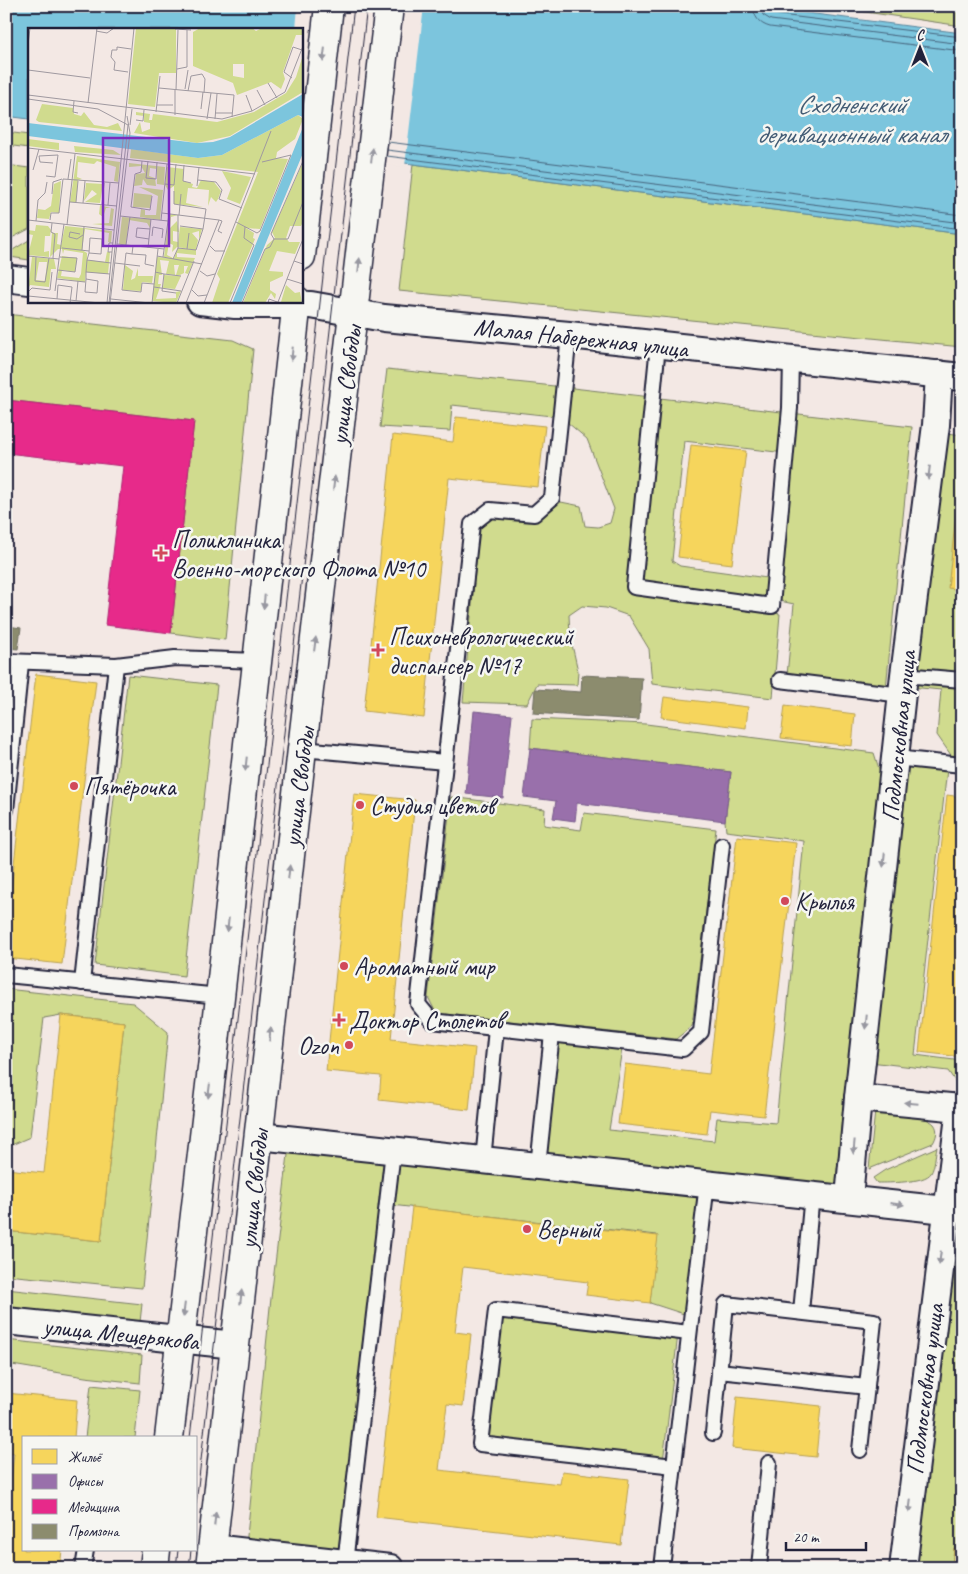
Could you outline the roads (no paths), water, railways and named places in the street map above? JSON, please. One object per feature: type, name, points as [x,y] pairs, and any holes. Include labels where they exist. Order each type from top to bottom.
[{"type":"main road","points":[[302,246],[329,6]]},
{"type":"main road","name":"улица Свободы","points":[[211,1558],[302,749],[389,6]]},
{"type":"main road","points":[[169,1436],[297,303]]},
{"type":"main road","points":[[154,1568],[156,1552]]},
{"type":"street","points":[[6,278],[28,281]]},
{"type":"street","name":"Малая Набережная улица","points":[[209,302],[235,305],[297,303],[384,318],[569,335],[950,376]]},
{"type":"street","name":"Подмосковная улица","points":[[849,1198],[858,1098],[903,685],[936,425],[950,376]]},
{"type":"street","name":"Подмосковная улица","points":[[858,1098],[961,1108],[946,1210],[903,1568]]},
{"type":"street","points":[[258,1136],[812,1194],[946,1210]]},
{"type":"street","name":"улица Мещерякова","points":[[6,1321],[235,1345]]},
{"type":"street","points":[[211,1558],[345,1563],[390,1568]]},
{"type":"lane","points":[[569,335],[552,498],[534,514],[490,510],[472,524],[418,1004],[432,1022],[683,1049],[701,1032],[722,845]]},
{"type":"lane","points":[[658,345],[634,587],[772,606],[790,408],[791,359]]},
{"type":"lane","points":[[6,661],[21,663],[116,664],[175,658],[258,661]]},
{"type":"lane","points":[[6,810],[21,663]]},
{"type":"lane","points":[[82,983],[116,664]]},
{"type":"lane","points":[[780,680],[903,685],[962,680]]},
{"type":"lane","points":[[302,749],[445,762]]},
{"type":"lane","points":[[896,758],[962,765]]},
{"type":"lane","points":[[6,975],[220,996]]},
{"type":"lane","points":[[483,1160],[496,1029]]},
{"type":"lane","points":[[538,1166],[552,1034]]},
{"type":"lane","points":[[345,1563],[393,1150]]},
{"type":"lane","points":[[662,1568],[707,1184]]},
{"type":"lane","points":[[801,1312],[812,1194]]},
{"type":"lane","points":[[713,1433],[726,1304],[874,1320],[860,1450]]},
{"type":"lane","points":[[674,1466],[480,1444],[496,1310],[689,1332]]},
{"type":"lane","points":[[719,1371],[867,1387]]},
{"type":"lane","points":[[758,1568],[770,1463]]},
{"type":"lane","points":[[83,1568],[86,1552]]},
{"type":"water","name":"Сходненский деривационный канал","points":[[6,6],[753,6],[962,33],[962,234],[302,151],[302,28],[28,28],[28,119],[6,116]]},
{"type":"tram line","points":[[190,1436],[354,6]]},
{"type":"tram line","points":[[198,1486],[367,6]]},
{"type":"tram line","points":[[176,1568],[178,1552]]},
{"type":"tram line","points":[[189,1568],[191,1552]]},
{"type":"place","name":"Поликлиника Военно-морского Флота №10","points":[[161,553]]},
{"type":"place","name":"Психоневрологический диспансер №17","points":[[378,650]]},
{"type":"place","name":"Пятёрочка","points":[[74,786]]},
{"type":"place","name":"Студия цветов","points":[[360,805]]},
{"type":"place","name":"Крылья","points":[[785,901]]},
{"type":"place","name":"Ароматный мир","points":[[344,966]]},
{"type":"place","name":"Доктор Столетов","points":[[339,1020]]},
{"type":"place","name":"Ozon","points":[[349,1045]]},
{"type":"place","name":"Верный","points":[[527,1229]]}]
